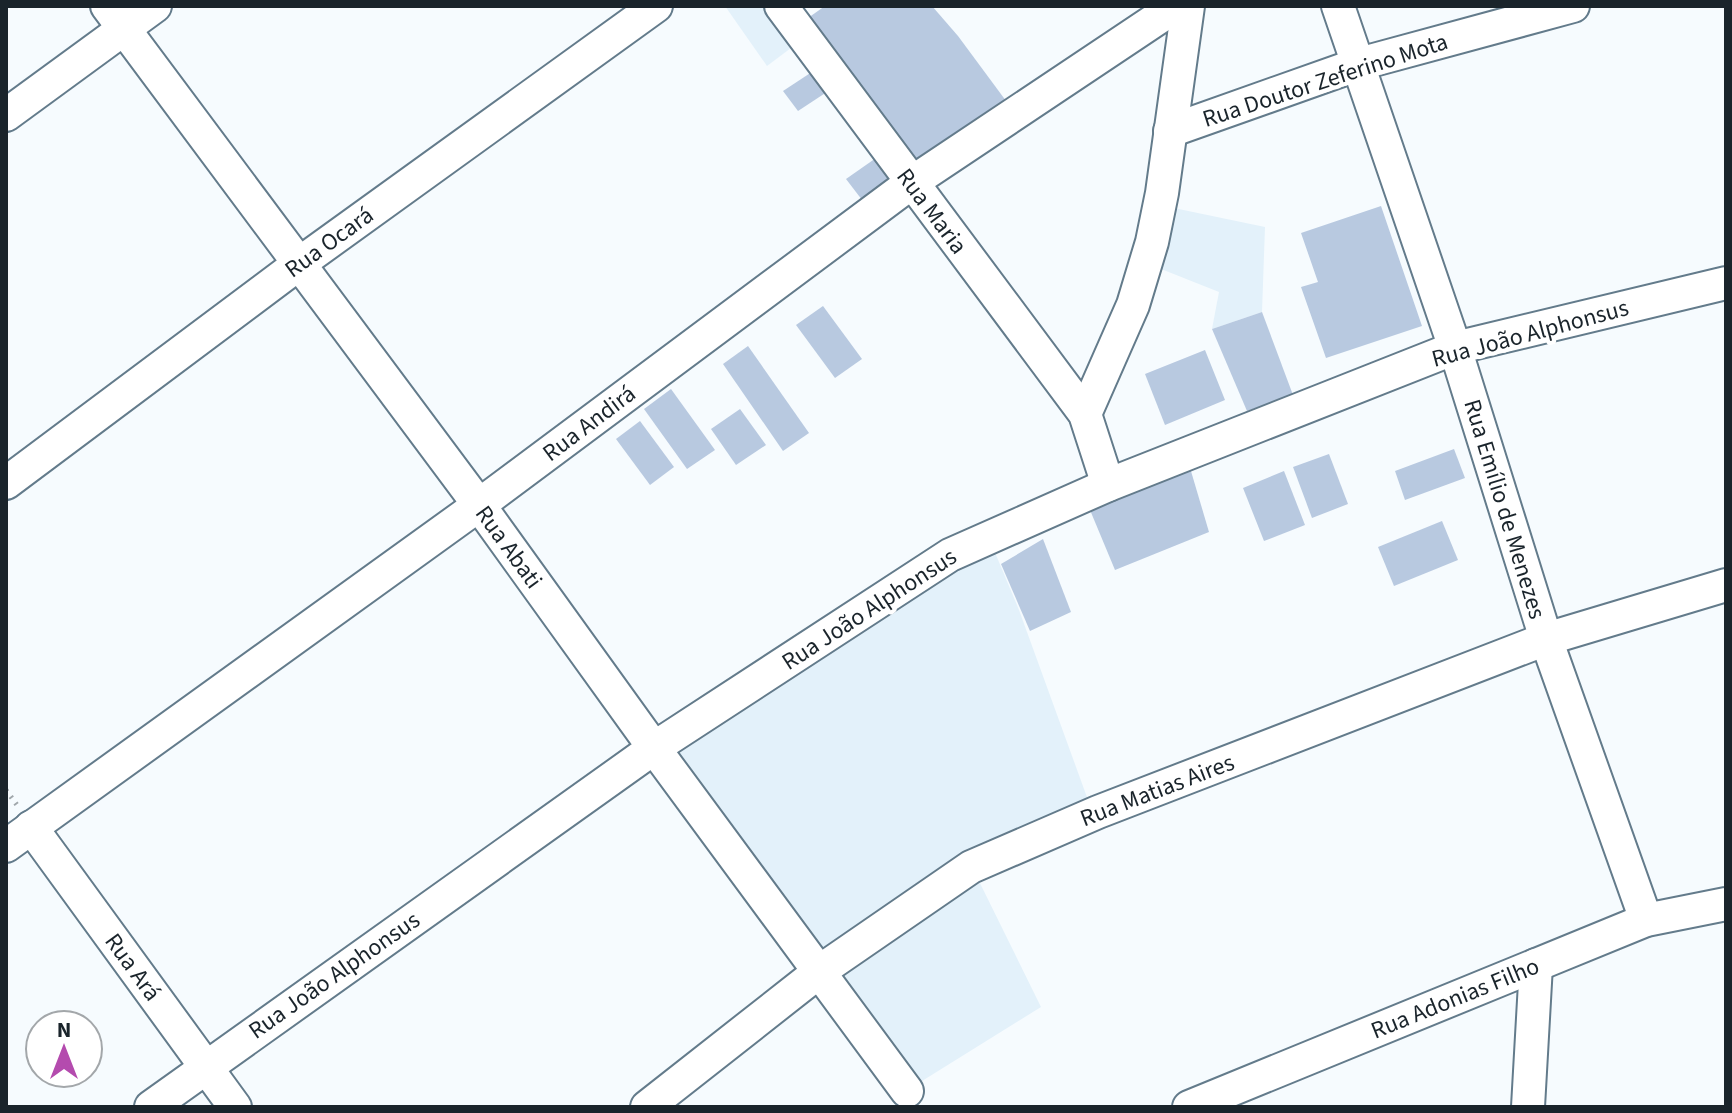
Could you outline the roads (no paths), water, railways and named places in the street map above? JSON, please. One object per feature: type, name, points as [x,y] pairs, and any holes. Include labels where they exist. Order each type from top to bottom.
[{"type":"street","points":[[6,115],[116,17],[155,6]]},
{"type":"street","name":"Rua Ocará","points":[[6,483],[300,263],[656,6]]},
{"type":"street","name":"Rua Maria","points":[[781,6],[1085,414],[1108,485]]},
{"type":"street","name":"Rua Andirá","points":[[19,836],[479,505],[911,183],[1176,6]]},
{"type":"street","points":[[1085,414],[1137,293],[1157,217],[1188,6]]},
{"type":"street","name":"Rua Emílio de Menezes","points":[[1338,6],[1455,348],[1546,639],[1646,920]]},
{"type":"street","name":"Rua Doutor Zeferino Mota","points":[[1170,131],[1359,64],[1573,6]]},
{"type":"street","name":"Rua Abati","points":[[116,17],[479,505],[907,1091]]},
{"type":"street","name":"Rua João Alphonsus","points":[[151,1107],[654,748],[950,555],[1108,485],[1455,348],[1726,283]]},
{"type":"street","name":"Rua Matias Aires","points":[[647,1107],[820,971],[971,867],[1098,812],[1546,639],[1726,585]]},
{"type":"street","name":"Rua Ará","points":[[19,836],[235,1107]]},
{"type":"street","name":"Rua Adonias Filho","points":[[1189,1107],[1646,920],[1726,904]]},
{"type":"street","points":[[1528,1107],[1536,965]]}]
